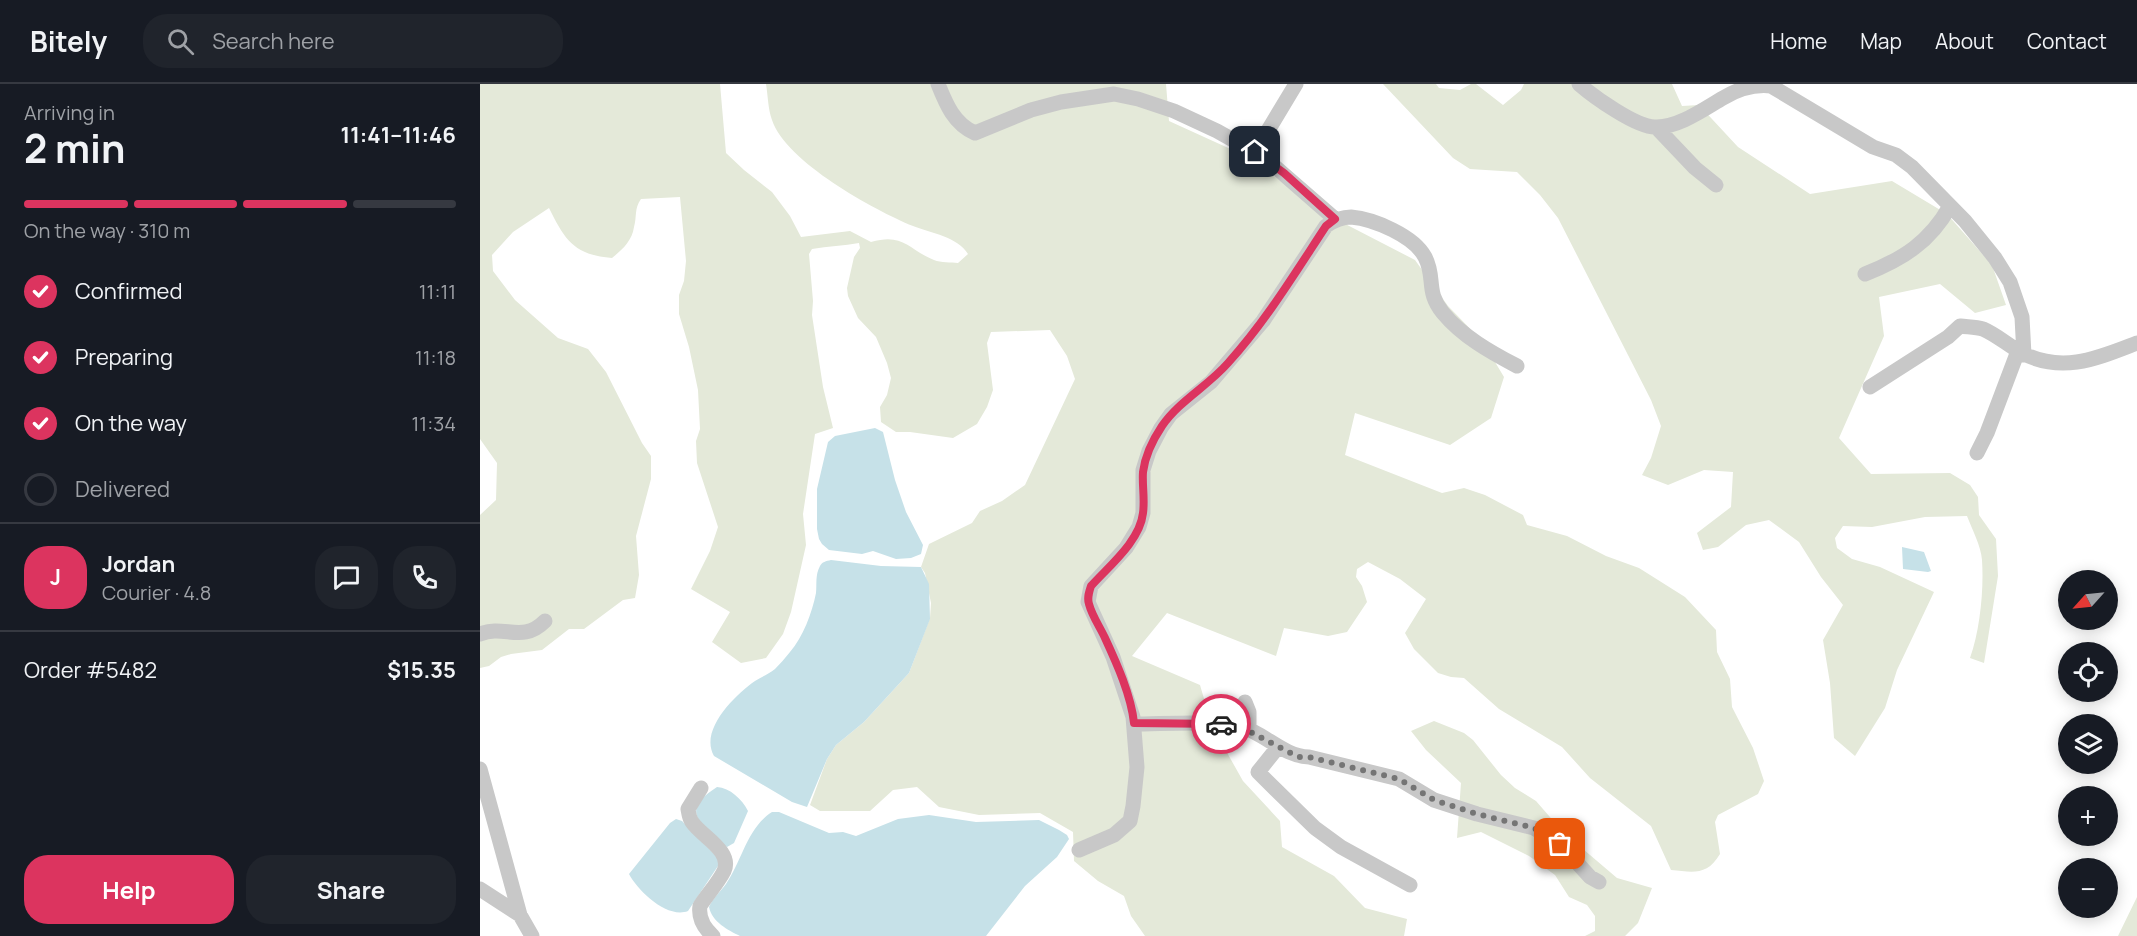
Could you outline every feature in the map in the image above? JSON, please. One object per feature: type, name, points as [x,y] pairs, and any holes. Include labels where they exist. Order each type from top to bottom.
[{"type":"street","points":[[938,84],[946,104],[958,122],[975,133],[1031,110],[1113,90],[1173,111],[1225,134],[1284,173],[1335,219]]},
{"type":"street","points":[[1255,152],[1296,84]]},
{"type":"street","points":[[1579,84],[1604,103],[1648,126],[1657,128],[1679,122],[1746,86],[1762,84],[1771,86],[1873,147],[1896,155],[1912,167],[1995,258],[2010,282],[2022,317],[2021,353],[1977,453]]},
{"type":"street","points":[[1657,128],[1695,168],[1716,185]]},
{"type":"street","points":[[1865,274],[1890,264],[1912,250],[1935,230],[1950,206]]},
{"type":"street","points":[[1079,850],[1114,835],[1130,820],[1137,767],[1134,723],[1113,657],[1088,602],[1091,586],[1126,548],[1138,527],[1143,513],[1143,470],[1161,428],[1171,414],[1211,382],[1229,363],[1263,321],[1326,226],[1335,219],[1351,217],[1385,226],[1402,234],[1424,255],[1430,267],[1433,299],[1444,314],[1463,333],[1517,366]]},
{"type":"street","points":[[1870,387],[1948,337],[1960,326],[1982,329],[2021,353],[2058,365],[2068,365],[2137,343]]},
{"type":"street","points":[[480,634],[498,630],[526,633],[538,628],[545,621]]},
{"type":"street","points":[[1245,702],[1249,712],[1249,730]]},
{"type":"street","points":[[1134,723],[1234,726],[1249,730],[1298,757],[1309,757],[1399,779],[1434,800],[1477,814],[1534,828],[1560,844],[1590,877],[1599,882]]},
{"type":"street","points":[[1278,747],[1258,772],[1315,828],[1341,847],[1410,885]]},
{"type":"street","points":[[480,769],[520,915],[532,936]]},
{"type":"street","points":[[701,789],[688,809],[690,818],[693,825],[723,855],[726,862],[725,869],[700,906],[699,913],[703,925],[710,935]]},
{"type":"street","points":[[480,889],[520,915]]},
{"type":"green space","points":[[480,84],[720,84],[726,153],[772,192],[790,216],[801,237],[850,231],[871,242],[891,239],[934,260],[958,263],[968,254],[958,243],[876,209],[833,183],[794,152],[780,136],[772,120],[766,84],[1166,84],[1169,121],[1248,157],[1324,213],[1415,260],[1448,306],[1483,342],[1504,377],[1491,418],[1450,445],[1355,413],[1345,455],[1442,493],[1464,488],[1485,495],[1523,515],[1527,525],[1567,536],[1606,556],[1639,568],[1685,597],[1716,630],[1717,652],[1730,679],[1732,707],[1753,748],[1764,781],[1758,794],[1718,815],[1715,822],[1720,854],[1710,866],[1699,871],[1671,870],[1651,826],[1590,778],[1562,747],[1499,709],[1464,678],[1438,673],[1414,649],[1405,633],[1426,599],[1400,579],[1368,562],[1357,569],[1356,577],[1362,586],[1367,602],[1347,632],[1328,636],[1284,628],[1276,656],[1167,613],[1132,656],[1200,685],[1212,726],[1243,781],[1280,821],[1282,847],[1334,876],[1365,908],[1407,919],[1404,936],[1145,936],[1131,916],[1124,896],[1098,881],[1074,861],[1073,832],[1040,813],[979,815],[939,807],[917,787],[893,790],[870,811],[820,811],[810,805],[827,759],[836,745],[864,722],[909,673],[930,618],[931,603],[925,573],[921,567],[929,544],[972,523],[980,511],[1002,501],[1025,485],[1075,379],[1067,356],[1050,330],[991,332],[987,343],[993,390],[987,407],[977,424],[953,438],[896,432],[881,422],[880,407],[887,395],[891,378],[887,363],[876,337],[858,318],[848,296],[847,288],[854,257],[860,248],[859,243],[812,249],[809,254],[812,315],[823,387],[833,428],[815,434],[803,514],[806,545],[791,612],[783,634],[766,658],[741,663],[712,642],[730,612],[691,589],[710,551],[718,527],[697,463],[696,441],[700,429],[698,390],[679,314],[679,295],[684,281],[686,261],[680,197],[641,199],[636,209],[631,237],[612,258],[588,253],[572,244],[560,229],[549,208],[513,232],[492,255],[493,271],[515,300],[558,338],[588,349],[606,372],[651,456],[651,479],[636,536],[639,575],[635,598],[623,600],[584,629],[569,629],[542,650],[511,654],[501,657],[489,666],[480,668],[480,515],[496,500],[497,463],[480,439]]},
{"type":"green space","points":[[1383,84],[1436,84],[1439,88],[1460,90],[1476,84],[1503,105],[1521,90],[1524,84],[1672,84],[1682,106],[1699,105],[1738,147],[1810,194],[1892,181],[1947,214],[1992,265],[2006,305],[1975,313],[1940,284],[1879,297],[1884,336],[1839,438],[1871,474],[1950,473],[1970,485],[1978,497],[1979,515],[1996,539],[1998,576],[1984,663],[1970,658],[1979,623],[1982,560],[1967,516],[1925,517],[1872,527],[1843,526],[1835,538],[1837,548],[1852,559],[1880,567],[1934,592],[1897,670],[1885,708],[1855,756],[1834,738],[1830,683],[1823,640],[1843,605],[1821,577],[1799,542],[1769,520],[1746,525],[1718,547],[1703,550],[1697,533],[1731,507],[1733,472],[1704,470],[1668,485],[1642,475],[1651,458],[1661,426],[1651,400],[1558,218],[1540,195],[1517,172],[1470,169],[1453,158]]},
{"type":"green space","points":[[1434,721],[1464,733],[1473,740],[1501,775],[1515,788],[1536,801],[1563,832],[1617,878],[1652,888],[1638,923],[1625,936],[1585,936],[1595,931],[1595,916],[1587,905],[1569,897],[1555,875],[1529,856],[1481,832],[1457,838],[1461,783],[1426,750],[1411,731]]},
{"type":"green space","points":[[2137,897],[2137,936],[2118,936]]},
{"type":"water","points":[[875,428],[883,432],[906,512],[923,545],[921,554],[911,558],[896,559],[873,551],[862,554],[829,550],[819,539],[817,489],[828,442],[835,436]]},
{"type":"water","points":[[1902,547],[1924,552],[1931,571],[1903,569]]},
{"type":"water","points":[[831,560],[881,566],[921,567],[929,584],[930,619],[909,673],[864,722],[836,745],[827,759],[807,807],[792,802],[714,756],[711,735],[721,714],[729,704],[747,687],[775,669],[795,646],[812,609],[818,569],[823,563]]},
{"type":"water","points":[[717,787],[726,789],[735,795],[748,811],[734,843],[727,847],[702,825],[696,813],[696,808],[703,798]]},
{"type":"water","points":[[772,812],[779,812],[829,833],[843,832],[856,836],[898,819],[929,815],[976,822],[1039,820],[1067,835],[1069,839],[1057,857],[1025,886],[986,936],[740,936],[717,921],[709,907],[732,875],[751,836]]},
{"type":"water","points":[[676,819],[682,821],[717,857],[720,863],[688,911],[680,912],[671,911],[654,902],[639,888],[629,874],[670,823]]},
{"type":"way so far","points":[[1221,724],[1252,731],[1298,757],[1309,757],[1399,779],[1434,800],[1477,814],[1534,828],[1560,844]]},
{"type":"route","points":[[1221,724],[1134,723],[1113,657],[1088,602],[1091,586],[1126,548],[1138,527],[1143,513],[1143,470],[1161,428],[1171,414],[1211,382],[1229,363],[1263,321],[1326,226],[1335,219],[1284,173],[1255,152]]}]
